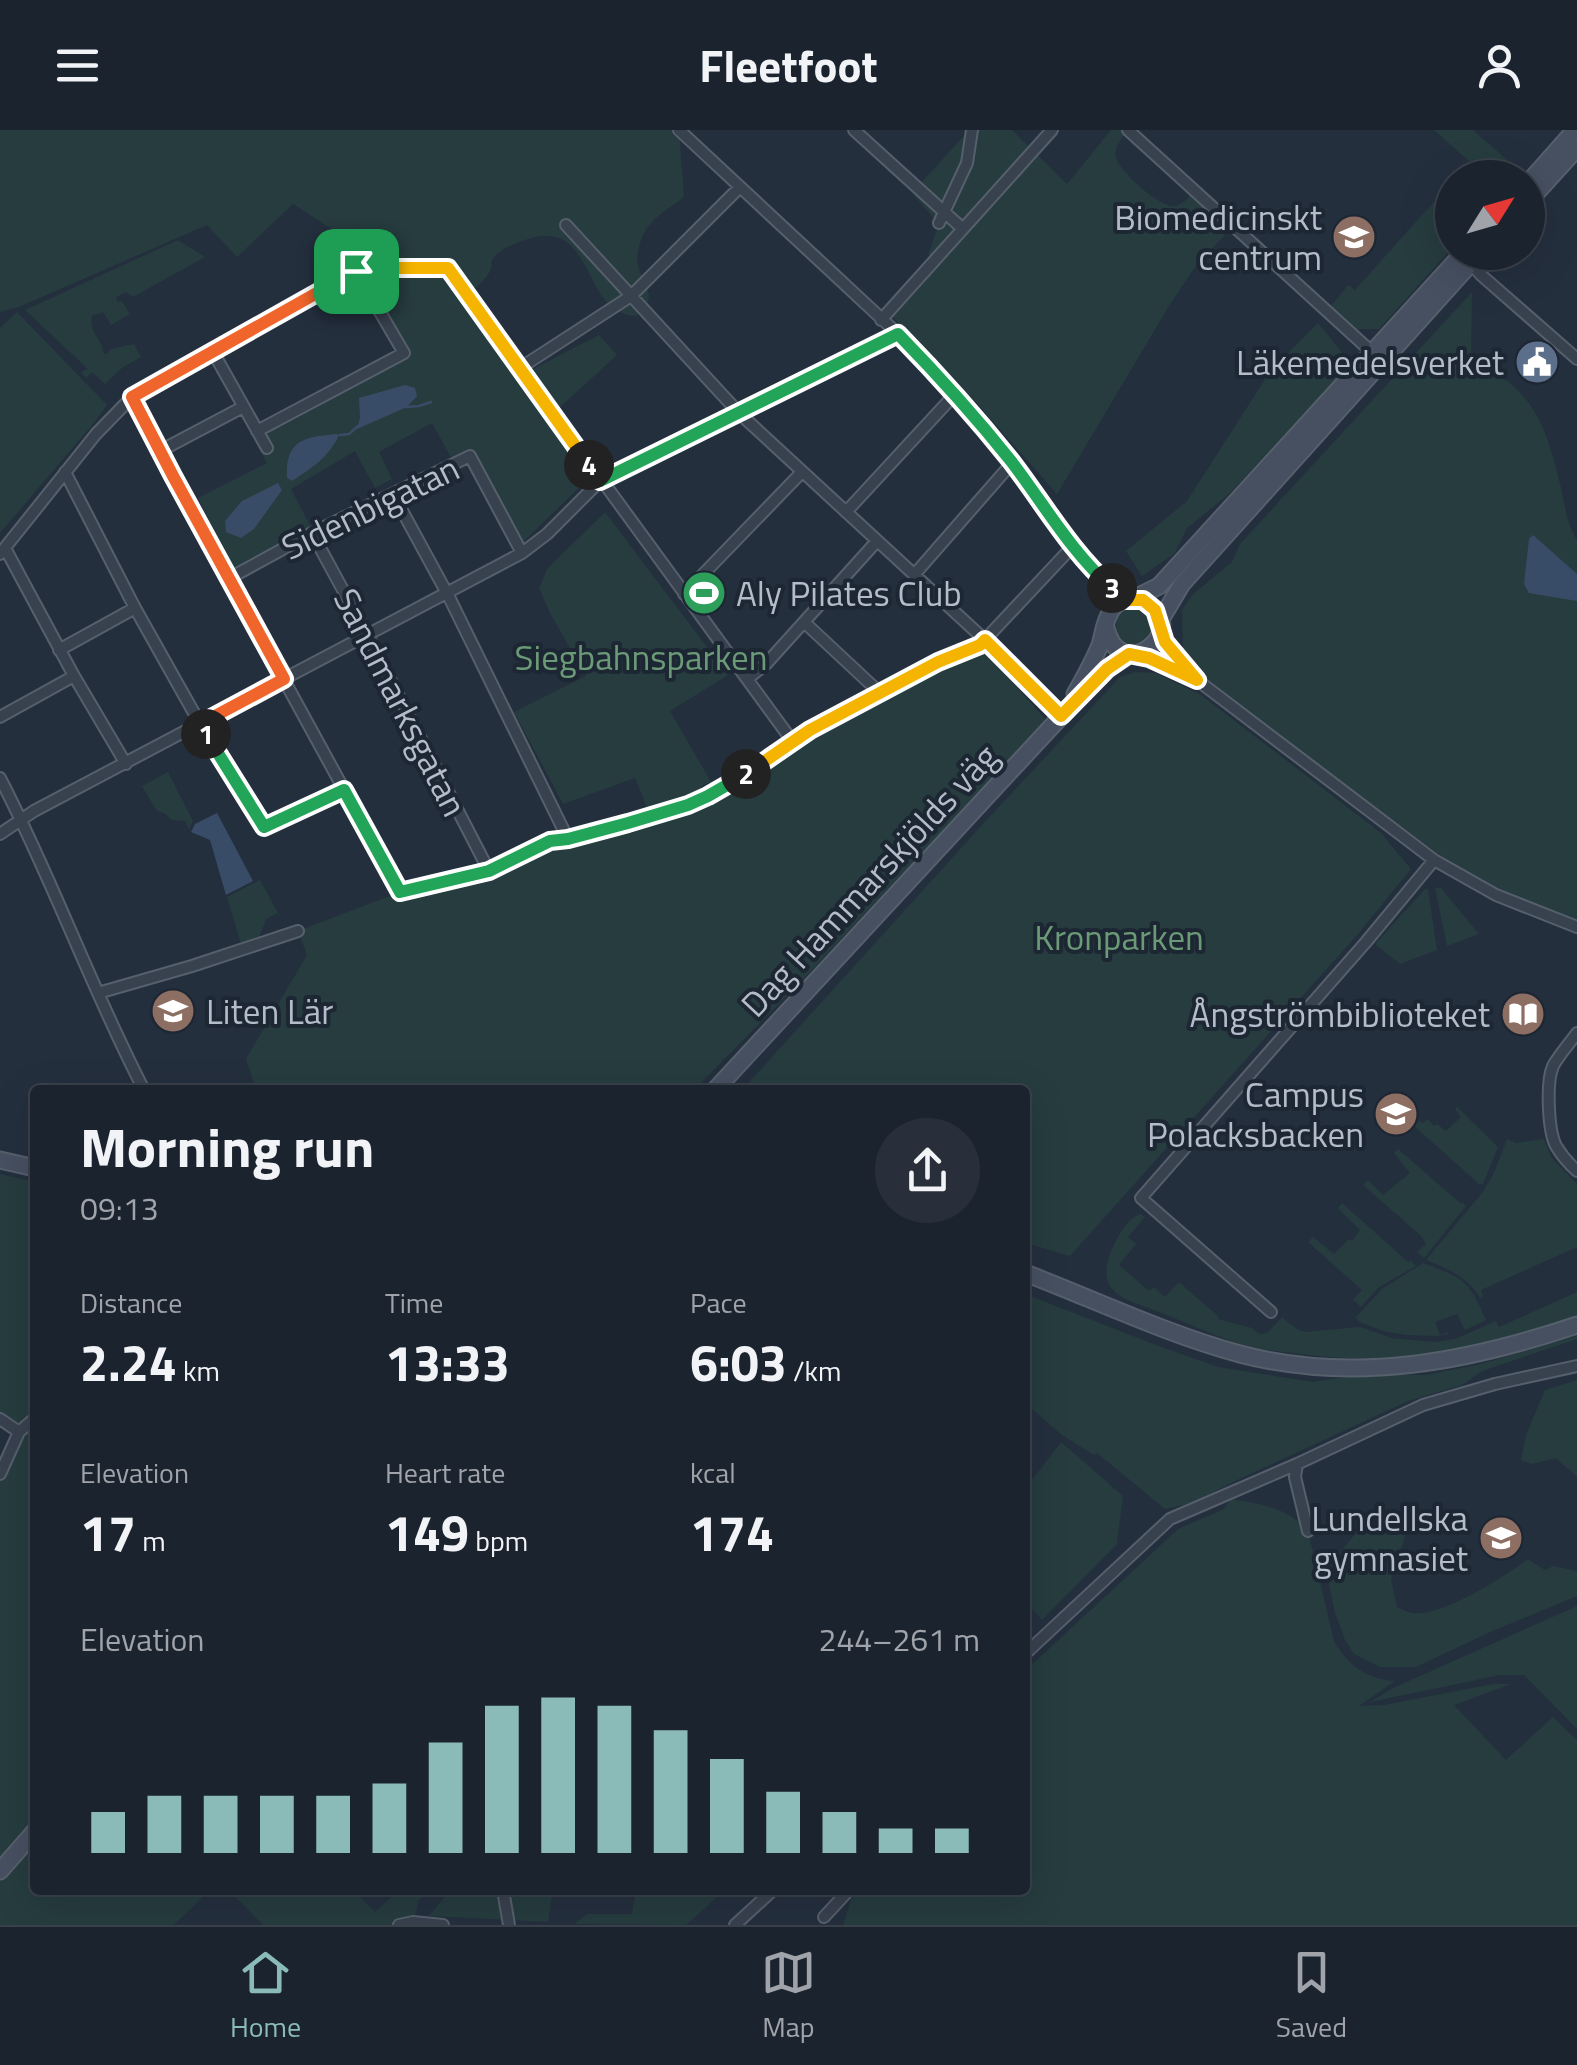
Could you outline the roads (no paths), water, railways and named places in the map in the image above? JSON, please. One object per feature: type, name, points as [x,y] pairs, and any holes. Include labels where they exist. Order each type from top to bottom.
[{"type":"main road","points":[[1545,164],[1575,130]]},
{"type":"main road","points":[[1545,183],[1577,148]]},
{"type":"main road","points":[[1378,357],[1182,584],[1153,646],[1132,654],[1114,647],[1108,638],[1107,621],[1118,603],[1158,586],[1172,573],[1457,270]]},
{"type":"main road","points":[[1130,599],[1143,600],[1151,606],[1160,626]]},
{"type":"main road","name":"Dag Hammarskjölds väg","points":[[1063,713],[1094,658],[1107,621]]},
{"type":"main road","name":"Dag Hammarskjölds väg","points":[[721,1085],[1063,713],[1107,669],[1132,654]]},
{"type":"main road","points":[[0,1160],[30,1167]]},
{"type":"main road","points":[[1030,1275],[1238,1354],[1333,1369],[1440,1362],[1500,1349],[1577,1325]]},
{"type":"main road","points":[[0,1870],[30,1837]]},
{"type":"street","points":[[679,130],[898,334],[956,394],[1072,546],[1109,586],[1130,599]]},
{"type":"street","points":[[854,130],[942,218],[963,229]]},
{"type":"street","points":[[942,218],[967,162],[972,130]]},
{"type":"street","points":[[881,320],[1052,130]]},
{"type":"street","points":[[1128,130],[1378,357]]},
{"type":"street","points":[[520,368],[630,296],[740,187]]},
{"type":"street","points":[[566,225],[739,414],[1063,713]]},
{"type":"street","points":[[126,764],[3,551],[96,434],[132,397],[362,268],[448,268],[793,742]]},
{"type":"street","points":[[1477,270],[1577,359]]},
{"type":"street","points":[[257,431],[404,353],[356,271]]},
{"type":"street","points":[[0,834],[20,818],[522,553],[600,481],[898,334]]},
{"type":"street","points":[[213,352],[266,448]]},
{"type":"street","points":[[846,512],[956,394]]},
{"type":"street","points":[[132,397],[400,892],[489,871],[550,841],[688,805],[708,796],[763,764],[810,730],[938,662],[980,645],[1025,603],[1072,546]]},
{"type":"street","points":[[160,452],[242,407]]},
{"type":"street","name":"Sidenbigatan","points":[[228,578],[470,456],[522,553]]},
{"type":"street","points":[[914,575],[1012,464]]},
{"type":"street","points":[[65,472],[200,724],[264,827],[344,790]]},
{"type":"street","points":[[684,594],[802,472]]},
{"type":"street","points":[[393,494],[568,839]]},
{"type":"street","name":"Sandmarksgatan","points":[[312,533],[489,871]]},
{"type":"street","points":[[747,679],[766,664],[878,541]]},
{"type":"street","points":[[1085,561],[1104,591],[1109,606],[1107,621]]},
{"type":"street","points":[[59,650],[135,608]]},
{"type":"street","points":[[804,622],[879,692]]},
{"type":"street","points":[[1160,626],[1172,652],[1197,680],[1434,860],[1496,895],[1577,927]]},
{"type":"street","points":[[1132,654],[1197,680]]},
{"type":"street","points":[[0,716],[74,676]]},
{"type":"street","points":[[0,778],[113,1031],[141,1085]]},
{"type":"street","points":[[1271,1312],[1140,1198],[1434,860]]},
{"type":"street","points":[[98,993],[298,932]]},
{"type":"street","points":[[1577,1033],[1551,1074],[1550,1107],[1555,1144],[1577,1171]]},
{"type":"street","points":[[1030,1649],[1170,1519],[1423,1405],[1577,1366]]},
{"type":"street","points":[[0,1419],[19,1432]]},
{"type":"street","points":[[0,1474],[19,1432],[30,1422]]},
{"type":"street","points":[[1297,1464],[1295,1476],[1308,1531]]},
{"type":"street","points":[[504,1895],[509,1925]]},
{"type":"street","points":[[735,1925],[768,1895]]},
{"type":"street","points":[[824,1917],[845,1895]]},
{"type":"street","points":[[399,1925],[444,1925]]},
{"type":"water","points":[[405,385],[415,388],[417,396],[407,407],[357,429],[359,398]]},
{"type":"water","points":[[337,434],[335,443],[319,461],[292,481],[287,478],[293,448],[306,439]]},
{"type":"water","points":[[278,483],[282,490],[254,529],[241,538],[226,532],[225,521],[242,501]]},
{"type":"water","points":[[1533,535],[1577,574],[1577,601],[1529,593],[1524,584],[1529,539]]},
{"type":"water","points":[[217,813],[253,881],[226,895],[210,840],[191,832],[195,824]]},
{"type":"waterway","points":[[407,407],[431,402]]},
{"type":"waterway","points":[[340,435],[349,434],[358,426]]},
{"type":"place","name":"Biomedicinskt centrum","points":[[1354,237]]},
{"type":"place","name":"Läkemedelsverket","points":[[1537,362]]},
{"type":"place","name":"Aly Pilates Club","points":[[704,593]]},
{"type":"place","name":"Liten Lär","points":[[173,1011]]},
{"type":"place","name":"Ångströmbiblioteket","points":[[1523,1014]]},
{"type":"place","name":"Campus Polacksbacken","points":[[1396,1114]]},
{"type":"place","name":"Lundellska gymnasiet","points":[[1501,1538]]},
{"type":"park label","name":"Siegbahnsparken","points":[[641,657]]},
{"type":"park label","name":"Kronparken","points":[[1119,937]]}]
